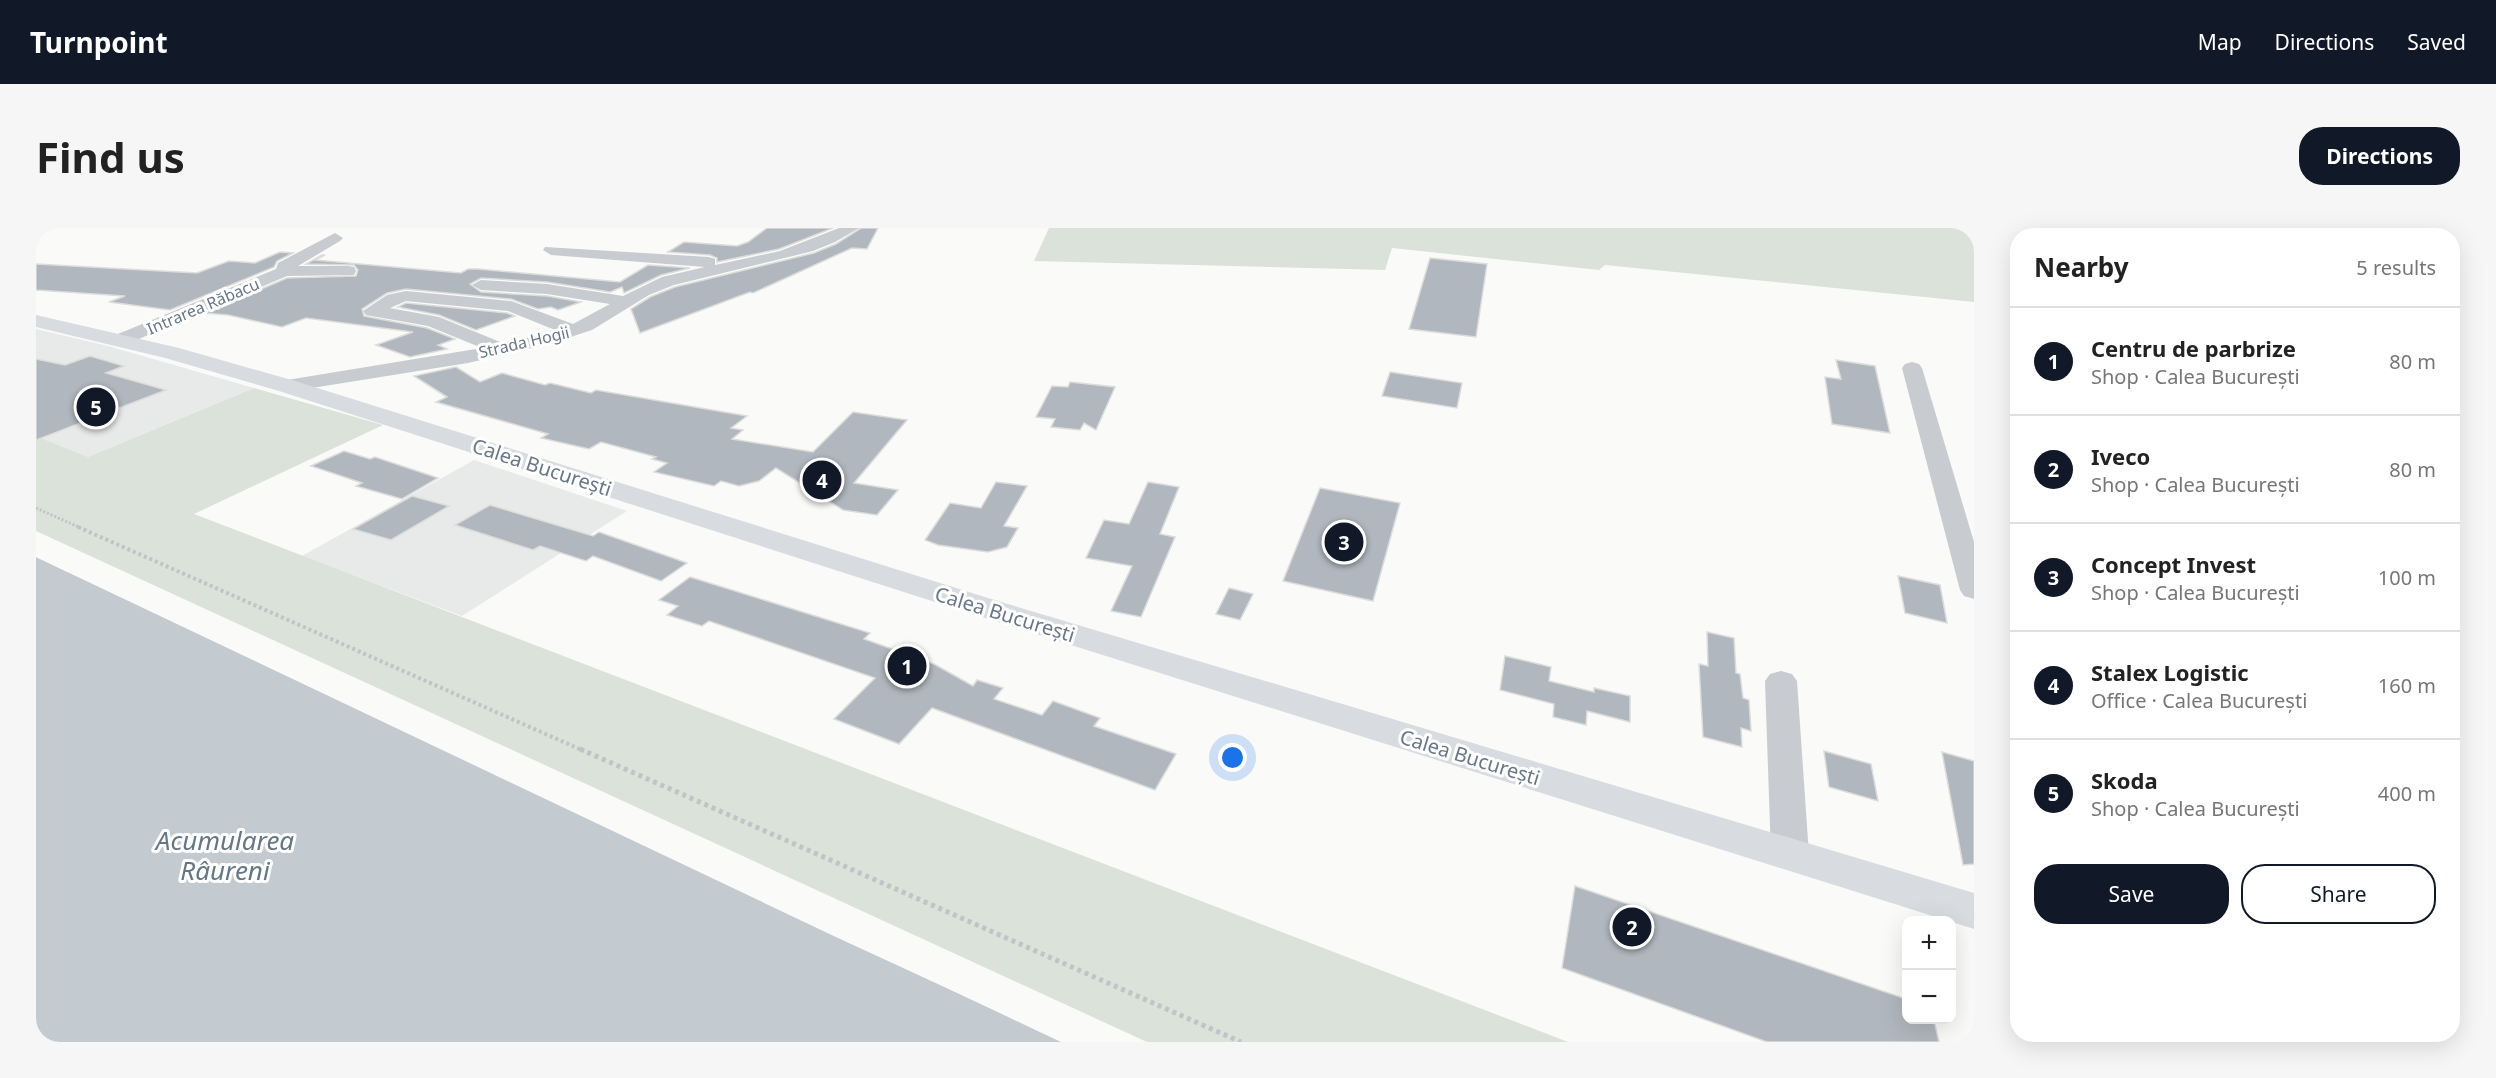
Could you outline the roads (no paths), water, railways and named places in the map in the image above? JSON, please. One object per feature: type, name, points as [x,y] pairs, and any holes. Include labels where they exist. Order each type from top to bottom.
[{"type":"highway","name":"Calea București","points":[[36,321],[120,340],[287,386],[977,605],[1974,911]]},
{"type":"street","name":"Strada Hogii","points":[[287,386],[501,349],[573,331],[597,321],[623,301],[662,283],[808,246],[851,228]]},
{"type":"street","points":[[335,238],[291,260],[284,267],[285,271],[348,271]]},
{"type":"street","points":[[551,250],[738,265]]},
{"type":"street","name":"Intrarea Răbacu","points":[[120,340],[285,271]]},
{"type":"street","points":[[466,284],[547,289],[623,301]]},
{"type":"street","points":[[501,349],[432,321],[372,311],[393,299],[406,296],[511,306],[573,331]]},
{"type":"street","points":[[1912,368],[1974,590]]},
{"type":"street","points":[[1781,681],[1790,855]]},
{"type":"water","name":"Acumularea Râureni","points":[[36,557],[1061,1042],[36,1042]]},
{"type":"place","name":"Skoda","points":[[96,407]]},
{"type":"place","name":"Stalex Logistic","points":[[822,480]]},
{"type":"place","name":"Concept Invest","points":[[1344,542]]},
{"type":"place","name":"Centru de parbrize","points":[[907,666]]},
{"type":"place","name":"Iveco","points":[[1632,927]]}]
